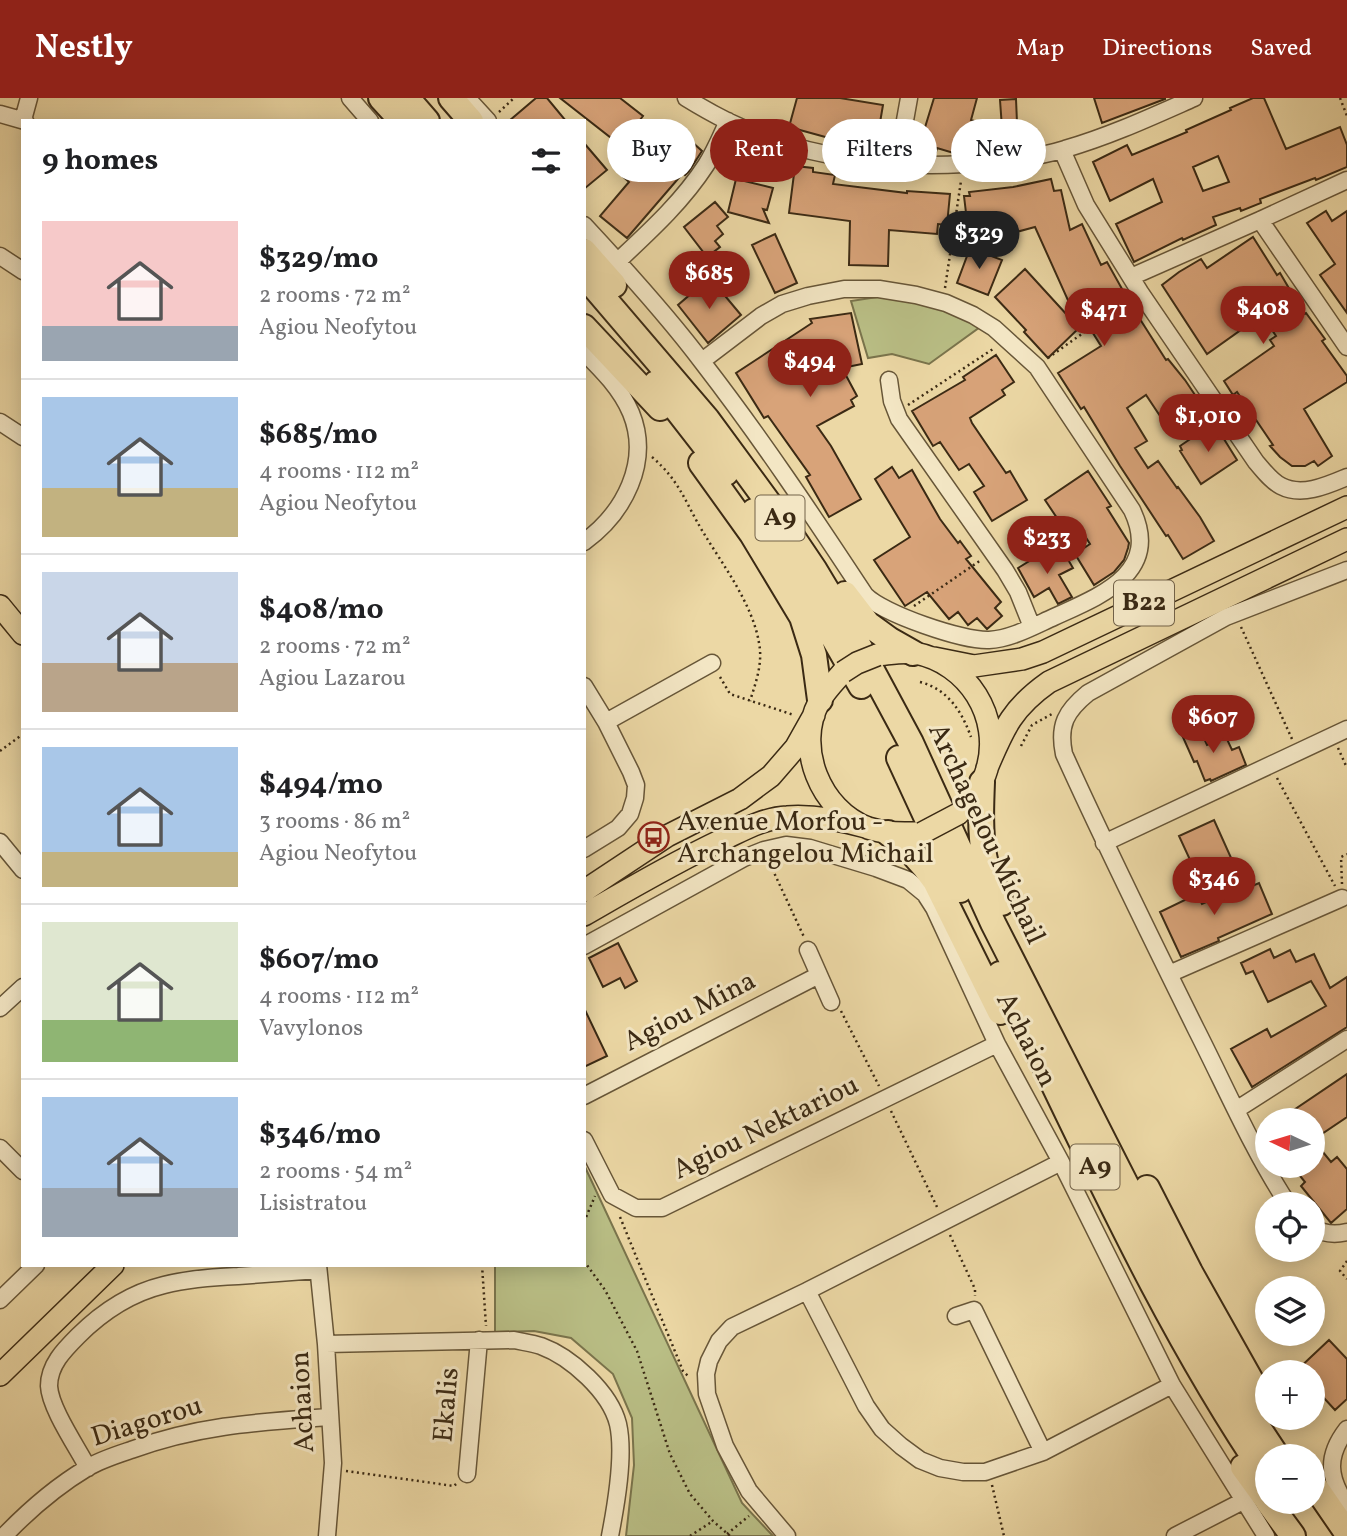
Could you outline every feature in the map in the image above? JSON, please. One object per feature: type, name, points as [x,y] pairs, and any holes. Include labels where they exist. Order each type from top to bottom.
[{"type":"highway","points":[[382,98],[400,119]]},
{"type":"highway","points":[[407,98],[425,119]]},
{"type":"highway","points":[[429,98],[447,119]]},
{"type":"highway","points":[[451,98],[469,119]]},
{"type":"highway","points":[[586,253],[699,384],[737,433],[792,510],[863,618],[890,640],[923,655]]},
{"type":"highway","name":"Archagelou Michail","points":[[586,277],[707,419],[779,517],[847,624],[911,743],[993,923],[1175,1281],[1236,1394],[1269,1444]]},
{"type":"highway","name":"Archagelou Michail","points":[[586,303],[675,406],[730,477],[801,581],[833,635],[896,750],[985,942],[1155,1291],[1220,1405],[1255,1459]]},
{"type":"highway","points":[[586,329],[664,413],[752,534],[802,617],[814,655],[809,710]]},
{"type":"highway","points":[[985,775],[981,819],[984,857],[993,883],[1190,1272],[1255,1388]]},
{"type":"highway","points":[[877,830],[899,841],[923,863],[935,881],[1143,1298],[1255,1493]]},
{"type":"highway","points":[[1325,1501],[1347,1534]]},
{"type":"highway","points":[[1272,1514],[1293,1536]]},
{"type":"highway","points":[[1291,1514],[1307,1536]]},
{"type":"highway","points":[[1319,1514],[1336,1536]]},
{"type":"main road","name":"B22","points":[[586,890],[667,836],[740,799],[771,776],[796,747],[809,710],[843,672],[857,663],[877,655],[923,655],[974,666],[1022,659],[1043,652],[1347,507]]},
{"type":"main road","name":"B22","points":[[586,914],[682,859],[755,824],[784,817],[814,816],[877,830],[922,833],[958,814],[974,795],[1006,726],[1019,706],[1049,682],[1347,539]]},
{"type":"main road","points":[[0,606],[21,632]]},
{"type":"main road","points":[[923,655],[953,669],[970,684],[982,703],[989,724],[991,746],[985,775]]},
{"type":"main road","points":[[809,710],[813,768],[825,793],[843,813],[877,830]]},
{"type":"main road","points":[[0,1375],[111,1267]]},
{"type":"street","points":[[24,119],[29,98]]},
{"type":"street","points":[[350,98],[368,119]]},
{"type":"street","points":[[467,98],[493,117]]},
{"type":"street","points":[[685,98],[724,119]]},
{"type":"street","points":[[905,119],[909,98]]},
{"type":"street","points":[[1046,153],[1112,134],[1194,98]]},
{"type":"street","points":[[0,114],[21,119]]},
{"type":"street","points":[[1062,150],[1086,205],[1140,292],[1256,463],[1280,486],[1291,489],[1303,490],[1347,477]]},
{"type":"street","points":[[618,261],[657,224],[687,190],[710,156]]},
{"type":"street","points":[[1131,277],[1347,180]]},
{"type":"street","points":[[1261,220],[1347,347]]},
{"type":"street","points":[[586,227],[702,361],[753,430],[865,595],[877,605],[961,636],[976,640],[1001,639],[1095,598],[1122,579],[1135,564],[1140,539],[1137,520],[1132,510],[1037,366],[994,328],[973,315],[943,302],[916,295],[879,289],[844,289],[782,304],[761,316],[702,361]]},
{"type":"street","points":[[0,256],[21,269]]},
{"type":"street","points":[[586,354],[605,374],[630,411],[637,444],[637,463],[623,501],[613,516],[586,541]]},
{"type":"street","points":[[889,380],[892,401],[899,419],[1018,592],[1032,627]]},
{"type":"street","points":[[0,422],[21,436]]},
{"type":"street","points":[[1280,1192],[1236,1110],[1104,843],[1064,754],[1062,728],[1072,707],[1088,693],[1226,617],[1347,570]]},
{"type":"street","points":[[606,722],[712,663]]},
{"type":"street","points":[[586,689],[606,722],[635,785],[635,798],[630,814],[618,828],[586,848]]},
{"type":"street","points":[[1104,843],[1347,729]]},
{"type":"street","points":[[0,842],[21,868]]},
{"type":"street","name":"Achaion","points":[[586,945],[744,858],[786,845],[810,848],[866,864],[908,880],[925,894],[934,908],[997,1044],[1061,1162],[1172,1385],[1255,1494]]},
{"type":"street","points":[[1169,974],[1342,898]]},
{"type":"street","points":[[808,950],[831,1002]]},
{"type":"street","name":"Agiou Mina","points":[[586,1095],[819,975]]},
{"type":"street","points":[[0,1008],[21,989]]},
{"type":"street","points":[[1236,1110],[1347,1039]]},
{"type":"street","name":"Agiou Nektariou","points":[[612,1195],[636,1208],[662,1208],[997,1044]]},
{"type":"street","points":[[586,1144],[612,1195]]},
{"type":"street","points":[[0,1148],[21,1169]]},
{"type":"street","points":[[787,1536],[749,1491],[725,1446],[707,1394],[706,1374],[719,1341],[732,1327],[807,1292],[1061,1162]]},
{"type":"street","points":[[1325,1232],[1336,1235],[1347,1232]]},
{"type":"street","points":[[0,1300],[34,1267]]},
{"type":"street","points":[[88,1468],[54,1405],[49,1384],[53,1366],[86,1328],[108,1310],[135,1295],[163,1285],[201,1278],[318,1268]]},
{"type":"street","name":"Achaion","points":[[318,1268],[326,1344],[332,1469],[327,1536]]},
{"type":"street","points":[[807,1292],[866,1406],[882,1429],[920,1460],[940,1468],[963,1472],[988,1471],[1043,1452],[1172,1385]]},
{"type":"street","points":[[956,1316],[974,1310],[1043,1452]]},
{"type":"street","name":"Ekalis","points":[[467,1474],[483,1340]]},
{"type":"street","points":[[326,1344],[514,1340],[540,1345],[561,1356],[601,1392],[612,1408],[618,1424],[620,1472],[610,1536]]},
{"type":"street","name":"Diagorou","points":[[5,1536],[48,1496],[88,1468],[151,1443],[216,1427],[330,1417]]},
{"type":"street","points":[[1347,1429],[1338,1441],[1333,1455],[1332,1472],[1336,1490],[1347,1505]]},
{"type":"street","points":[[1175,1536],[1255,1503]]},
{"type":"street","name":"Achaion","points":[[1262,1514],[1266,1536]]},
{"type":"path","points":[[493,117],[514,98]]},
{"type":"path","points":[[1340,98],[1347,116]]},
{"type":"path","points":[[943,302],[961,182]]},
{"type":"path","points":[[1037,366],[1140,292]]},
{"type":"path","points":[[896,412],[1007,339]]},
{"type":"path","points":[[637,444],[666,468],[683,493],[752,615],[760,644],[760,668],[750,701]]},
{"type":"path","points":[[901,615],[992,553]]},
{"type":"path","points":[[1235,613],[1297,752]]},
{"type":"path","points":[[712,663],[730,694],[750,701],[809,710]]},
{"type":"path","points":[[920,682],[931,685],[957,706],[972,739]]},
{"type":"path","points":[[1021,746],[1032,724],[1072,707]]},
{"type":"path","points":[[0,751],[21,735]]},
{"type":"path","points":[[1332,736],[1347,768]]},
{"type":"path","points":[[1270,765],[1342,898]]},
{"type":"path","points":[[764,850],[808,950]]},
{"type":"path","points":[[1342,898],[1341,856],[1347,854]]},
{"type":"path","points":[[831,1002],[839,1008],[886,1099],[944,1222],[975,1289],[974,1310]]},
{"type":"path","points":[[586,1217],[603,1177]]},
{"type":"path","points":[[612,1195],[683,1371],[707,1394]]},
{"type":"path","points":[[1347,1261],[1340,1271],[1347,1279]]},
{"type":"path","points":[[586,1264],[605,1290],[637,1351],[670,1454],[690,1494],[728,1535],[762,1507]]},
{"type":"path","points":[[482,1267],[483,1340]]},
{"type":"path","points":[[332,1469],[454,1486],[467,1474]]},
{"type":"path","points":[[988,1471],[1004,1536]]},
{"type":"path","points":[[690,1536],[713,1521]]},
{"type":"green space","points":[[884,296],[939,304],[980,327],[929,364],[892,354],[868,358],[851,301]]},
{"type":"green space","points":[[586,1169],[742,1503],[773,1536],[626,1536],[634,1465],[632,1418],[613,1374],[571,1338],[534,1331],[495,1332],[495,1267],[586,1267]]},
{"type":"building","points":[[536,98],[547,98],[564,119],[511,119]]},
{"type":"building","points":[[560,98],[620,98],[643,116],[641,119],[607,119],[607,135]]},
{"type":"building","points":[[797,98],[840,98],[883,105],[881,119],[822,119],[822,136],[808,132],[808,119],[791,119]]},
{"type":"building","points":[[934,98],[977,98],[971,119],[951,119],[951,152],[937,148],[937,119],[928,119]]},
{"type":"building","points":[[1094,98],[1165,98],[1165,99],[1102,123]]},
{"type":"building","points":[[1253,98],[1264,98],[1286,149],[1340,127],[1347,145],[1347,167],[1260,199],[1261,203],[1241,211],[1240,208],[1213,217],[1216,225],[1183,240],[1182,238],[1134,262],[1116,224],[1162,202],[1153,179],[1110,201],[1093,162],[1127,145],[1132,155],[1187,132],[1186,130],[1231,110],[1230,108]],"holes":[[[1218,156],[1229,182],[1203,191],[1193,167]]]},
{"type":"building","points":[[1016,99],[1017,119],[1001,119],[1000,100]]},
{"type":"building","points":[[586,145],[607,170],[586,187]]},
{"type":"building","points":[[696,146],[702,151],[696,160]]},
{"type":"building","points":[[808,167],[813,168],[813,172],[822,173],[822,182],[907,193],[950,194],[947,225],[938,224],[937,234],[889,230],[888,266],[849,265],[850,221],[789,213],[793,182],[808,182]]},
{"type":"building","points":[[1051,179],[1054,191],[1061,190],[1070,230],[1082,224],[1101,265],[1107,262],[1166,360],[1168,359],[1185,380],[1203,407],[1168,428],[1146,395],[1127,408],[1147,441],[1135,448],[1148,468],[1158,461],[1200,517],[1214,541],[1183,559],[1084,407],[1081,409],[1058,373],[1101,346],[1086,322],[1080,327],[1035,227],[1009,234],[969,238],[964,196],[970,196],[969,192]]},
{"type":"building","points":[[629,182],[675,182],[627,238],[600,216]]},
{"type":"building","points":[[735,182],[773,188],[767,210],[763,209],[769,223],[728,212]]},
{"type":"building","points":[[715,202],[728,217],[717,226],[723,234],[715,241],[720,247],[707,257],[684,227]]},
{"type":"building","points":[[1326,211],[1332,221],[1347,211],[1347,313],[1320,275],[1335,264],[1307,223]]},
{"type":"building","points":[[775,234],[797,283],[775,293],[752,245]]},
{"type":"building","points":[[1253,237],[1277,275],[1280,273],[1304,314],[1306,313],[1325,339],[1322,341],[1347,376],[1347,382],[1304,409],[1332,456],[1318,466],[1314,461],[1305,466],[1292,466],[1280,457],[1270,446],[1273,445],[1237,392],[1233,395],[1224,381],[1274,346],[1270,340],[1276,336],[1262,315],[1207,354],[1162,285],[1201,259],[1207,268]]},
{"type":"building","points":[[970,248],[1002,260],[988,295],[957,283]]},
{"type":"building","points":[[1025,269],[1079,328],[1048,358],[995,297]]},
{"type":"building","points":[[706,281],[717,295],[721,291],[741,315],[708,343],[678,305]]},
{"type":"building","points":[[851,313],[862,364],[842,368],[857,396],[851,400],[854,406],[817,426],[861,499],[829,517],[806,477],[810,475],[768,416],[764,418],[736,373],[812,323],[810,319]]},
{"type":"building","points":[[996,355],[1014,382],[1002,390],[1005,395],[970,418],[1006,473],[1010,471],[1027,500],[992,521],[974,492],[984,486],[969,464],[959,470],[940,442],[933,446],[912,411],[965,380],[963,377]]},
{"type":"building","points":[[1214,423],[1237,460],[1201,484],[1180,451],[1180,446]]},
{"type":"building","points":[[892,467],[899,478],[912,470],[940,519],[971,556],[966,559],[1001,602],[995,608],[1002,616],[987,629],[977,618],[968,625],[958,612],[949,619],[927,592],[905,606],[874,560],[910,537],[875,479]]},
{"type":"building","points":[[1088,471],[1111,506],[1107,508],[1129,543],[1124,560],[1114,572],[1094,585],[1075,554],[1090,544],[1076,522],[1065,530],[1045,500]]},
{"type":"building","points":[[1063,551],[1073,568],[1059,575],[1072,597],[1058,604],[1049,588],[1034,597],[1018,568],[1041,554],[1045,561]]},
{"type":"building","points":[[1199,727],[1207,745],[1226,737],[1232,750],[1239,747],[1246,765],[1211,781],[1205,781],[1182,735]]},
{"type":"building","points":[[1214,820],[1232,860],[1197,875],[1179,836]]},
{"type":"building","points":[[1248,883],[1250,887],[1259,883],[1272,914],[1181,957],[1160,912],[1197,894],[1202,904]]},
{"type":"building","points":[[618,943],[637,981],[625,988],[620,978],[603,987],[589,958]]},
{"type":"building","points":[[1270,949],[1274,958],[1290,950],[1296,962],[1314,954],[1330,988],[1347,977],[1347,1027],[1252,1087],[1231,1049],[1267,1029],[1271,1037],[1326,1006],[1311,981],[1268,1002],[1253,971],[1246,974],[1241,963]]},
{"type":"building","points":[[586,1012],[607,1056],[586,1066]]},
{"type":"building","points":[[1347,1074],[1347,1117],[1325,1132],[1325,1108],[1297,1108]]},
{"type":"building","points":[[1325,1155],[1331,1162],[1337,1157],[1347,1169],[1347,1209],[1331,1223],[1325,1216],[1325,1192],[1306,1192],[1301,1186],[1305,1182],[1302,1178],[1325,1178]]},
{"type":"building","points":[[1329,1340],[1347,1359],[1347,1399],[1335,1410],[1325,1399],[1325,1360],[1308,1360]]},
{"type":"place","name":"Avenue Morfou - Archangelou Michail","points":[[654,838]]}]
